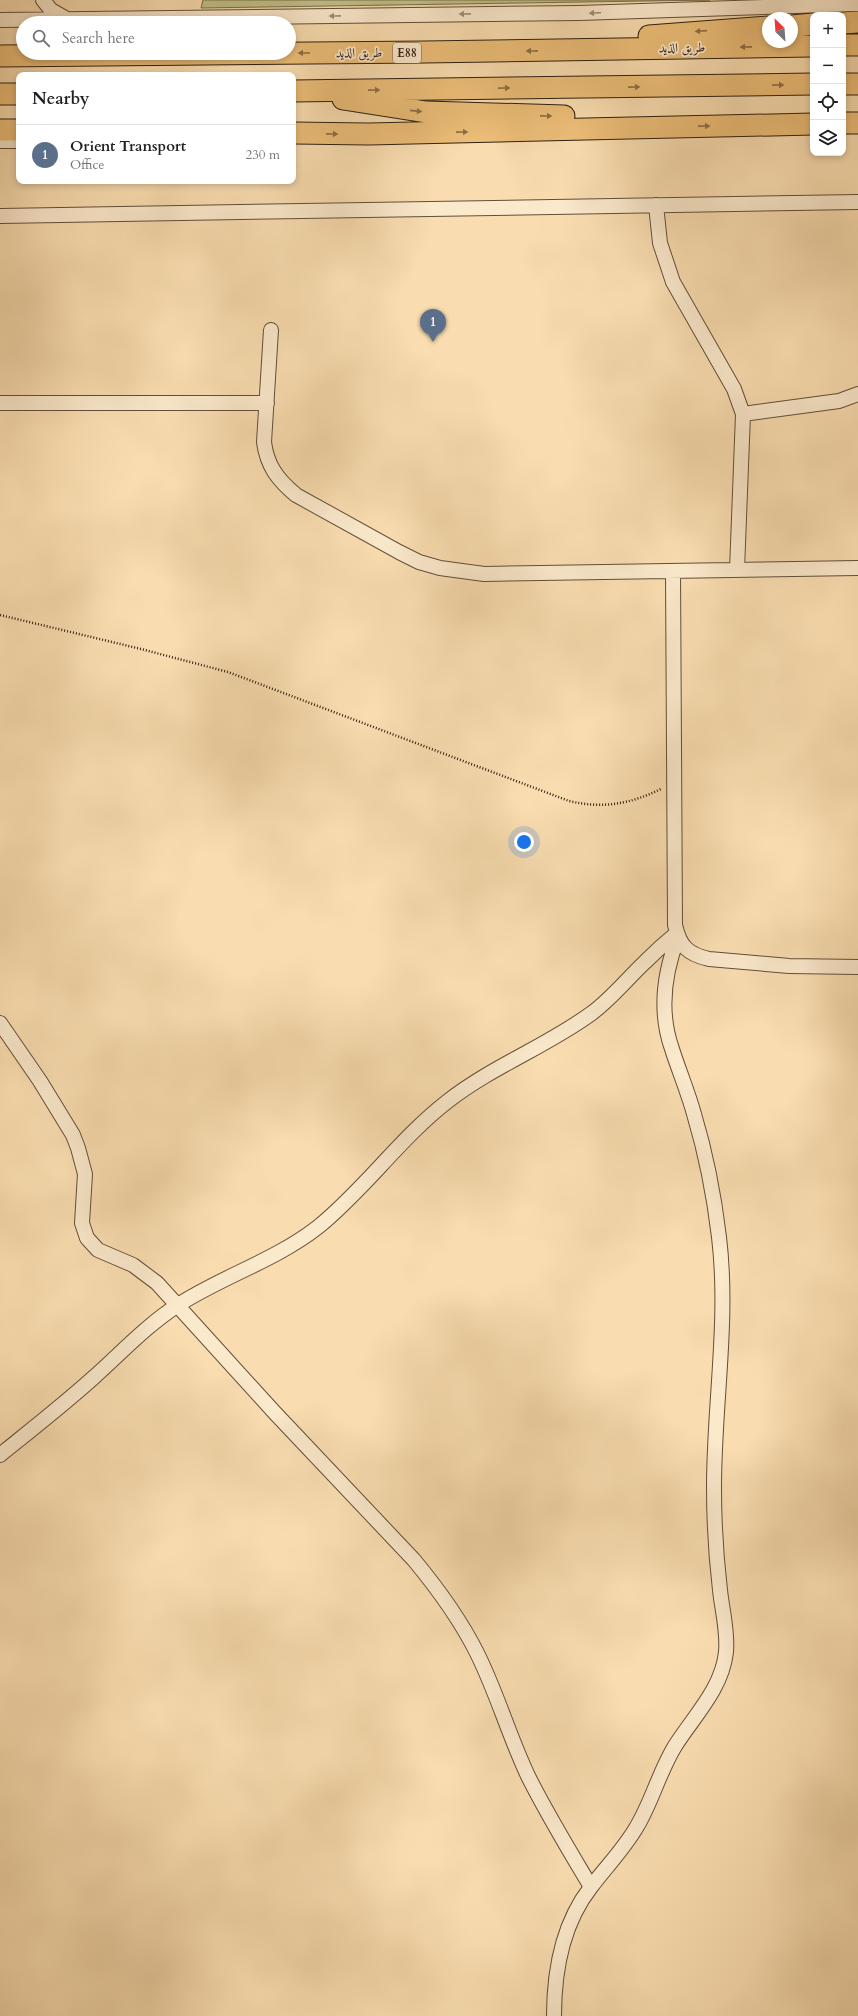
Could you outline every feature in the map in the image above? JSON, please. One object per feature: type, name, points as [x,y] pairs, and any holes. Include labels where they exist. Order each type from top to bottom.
[{"type":"highway","points":[[846,23],[858,22]]},
{"type":"highway","points":[[798,25],[810,24]]},
{"type":"highway","points":[[566,50],[653,36],[762,27]]},
{"type":"highway","points":[[846,45],[858,45]]},
{"type":"highway","name":"طريق الذيد","points":[[296,53],[810,46]]},
{"type":"highway","name":"طريق الذيد","points":[[0,56],[16,56]]},
{"type":"highway","points":[[301,91],[810,84]]},
{"type":"highway","points":[[846,84],[858,84]]},
{"type":"highway","points":[[301,91],[369,104],[420,111],[637,118],[660,121],[680,127]]},
{"type":"highway","points":[[0,94],[16,94]]},
{"type":"highway","points":[[846,123],[858,123]]},
{"type":"highway","points":[[296,133],[369,134],[810,124]]},
{"type":"highway","points":[[0,130],[16,130]]},
{"type":"street","points":[[42,0],[51,10],[62,16]]},
{"type":"street","points":[[271,16],[579,13],[858,4]]},
{"type":"street","points":[[0,20],[16,20]]},
{"type":"street","points":[[0,141],[16,141]]},
{"type":"street","points":[[0,216],[858,202]]},
{"type":"street","points":[[656,206],[660,243],[673,282],[734,389],[743,414],[737,570]]},
{"type":"street","points":[[271,330],[264,442],[266,457],[271,468],[286,486],[307,502],[419,562],[440,568],[484,574],[858,568]]},
{"type":"street","points":[[743,414],[839,401],[858,394]]},
{"type":"street","points":[[0,403],[267,403]]},
{"type":"street","points":[[673,571],[675,925],[677,935],[685,948],[696,956],[709,959],[790,966],[858,967]]},
{"type":"street","points":[[0,1455],[71,1397],[155,1321],[201,1291],[283,1250],[316,1228],[345,1203],[407,1137],[447,1102],[491,1071],[592,1012],[616,992],[645,961],[677,935]]},
{"type":"street","points":[[554,2016],[555,1979],[562,1946],[574,1915],[591,1887],[621,1852],[648,1809],[658,1779],[668,1758],[715,1688],[724,1664],[726,1651],[726,1638],[718,1565],[714,1485],[723,1310],[722,1275],[715,1206],[709,1171],[692,1107],[671,1048],[665,1016],[665,984],[677,935]]},
{"type":"street","points":[[0,1023],[40,1081],[73,1135],[85,1174],[82,1223],[87,1238],[98,1250],[120,1258],[146,1273],[157,1282],[275,1413],[414,1560],[443,1596],[477,1654],[515,1746],[543,1805],[591,1887]]},
{"type":"path","points":[[0,616],[141,649],[228,672],[569,801],[596,806],[618,805],[634,801],[674,783]]},
{"type":"shaded area","points":[[203,0],[710,0],[201,8]]},
{"type":"place","name":"Orient Transport","points":[[433,342]]}]
